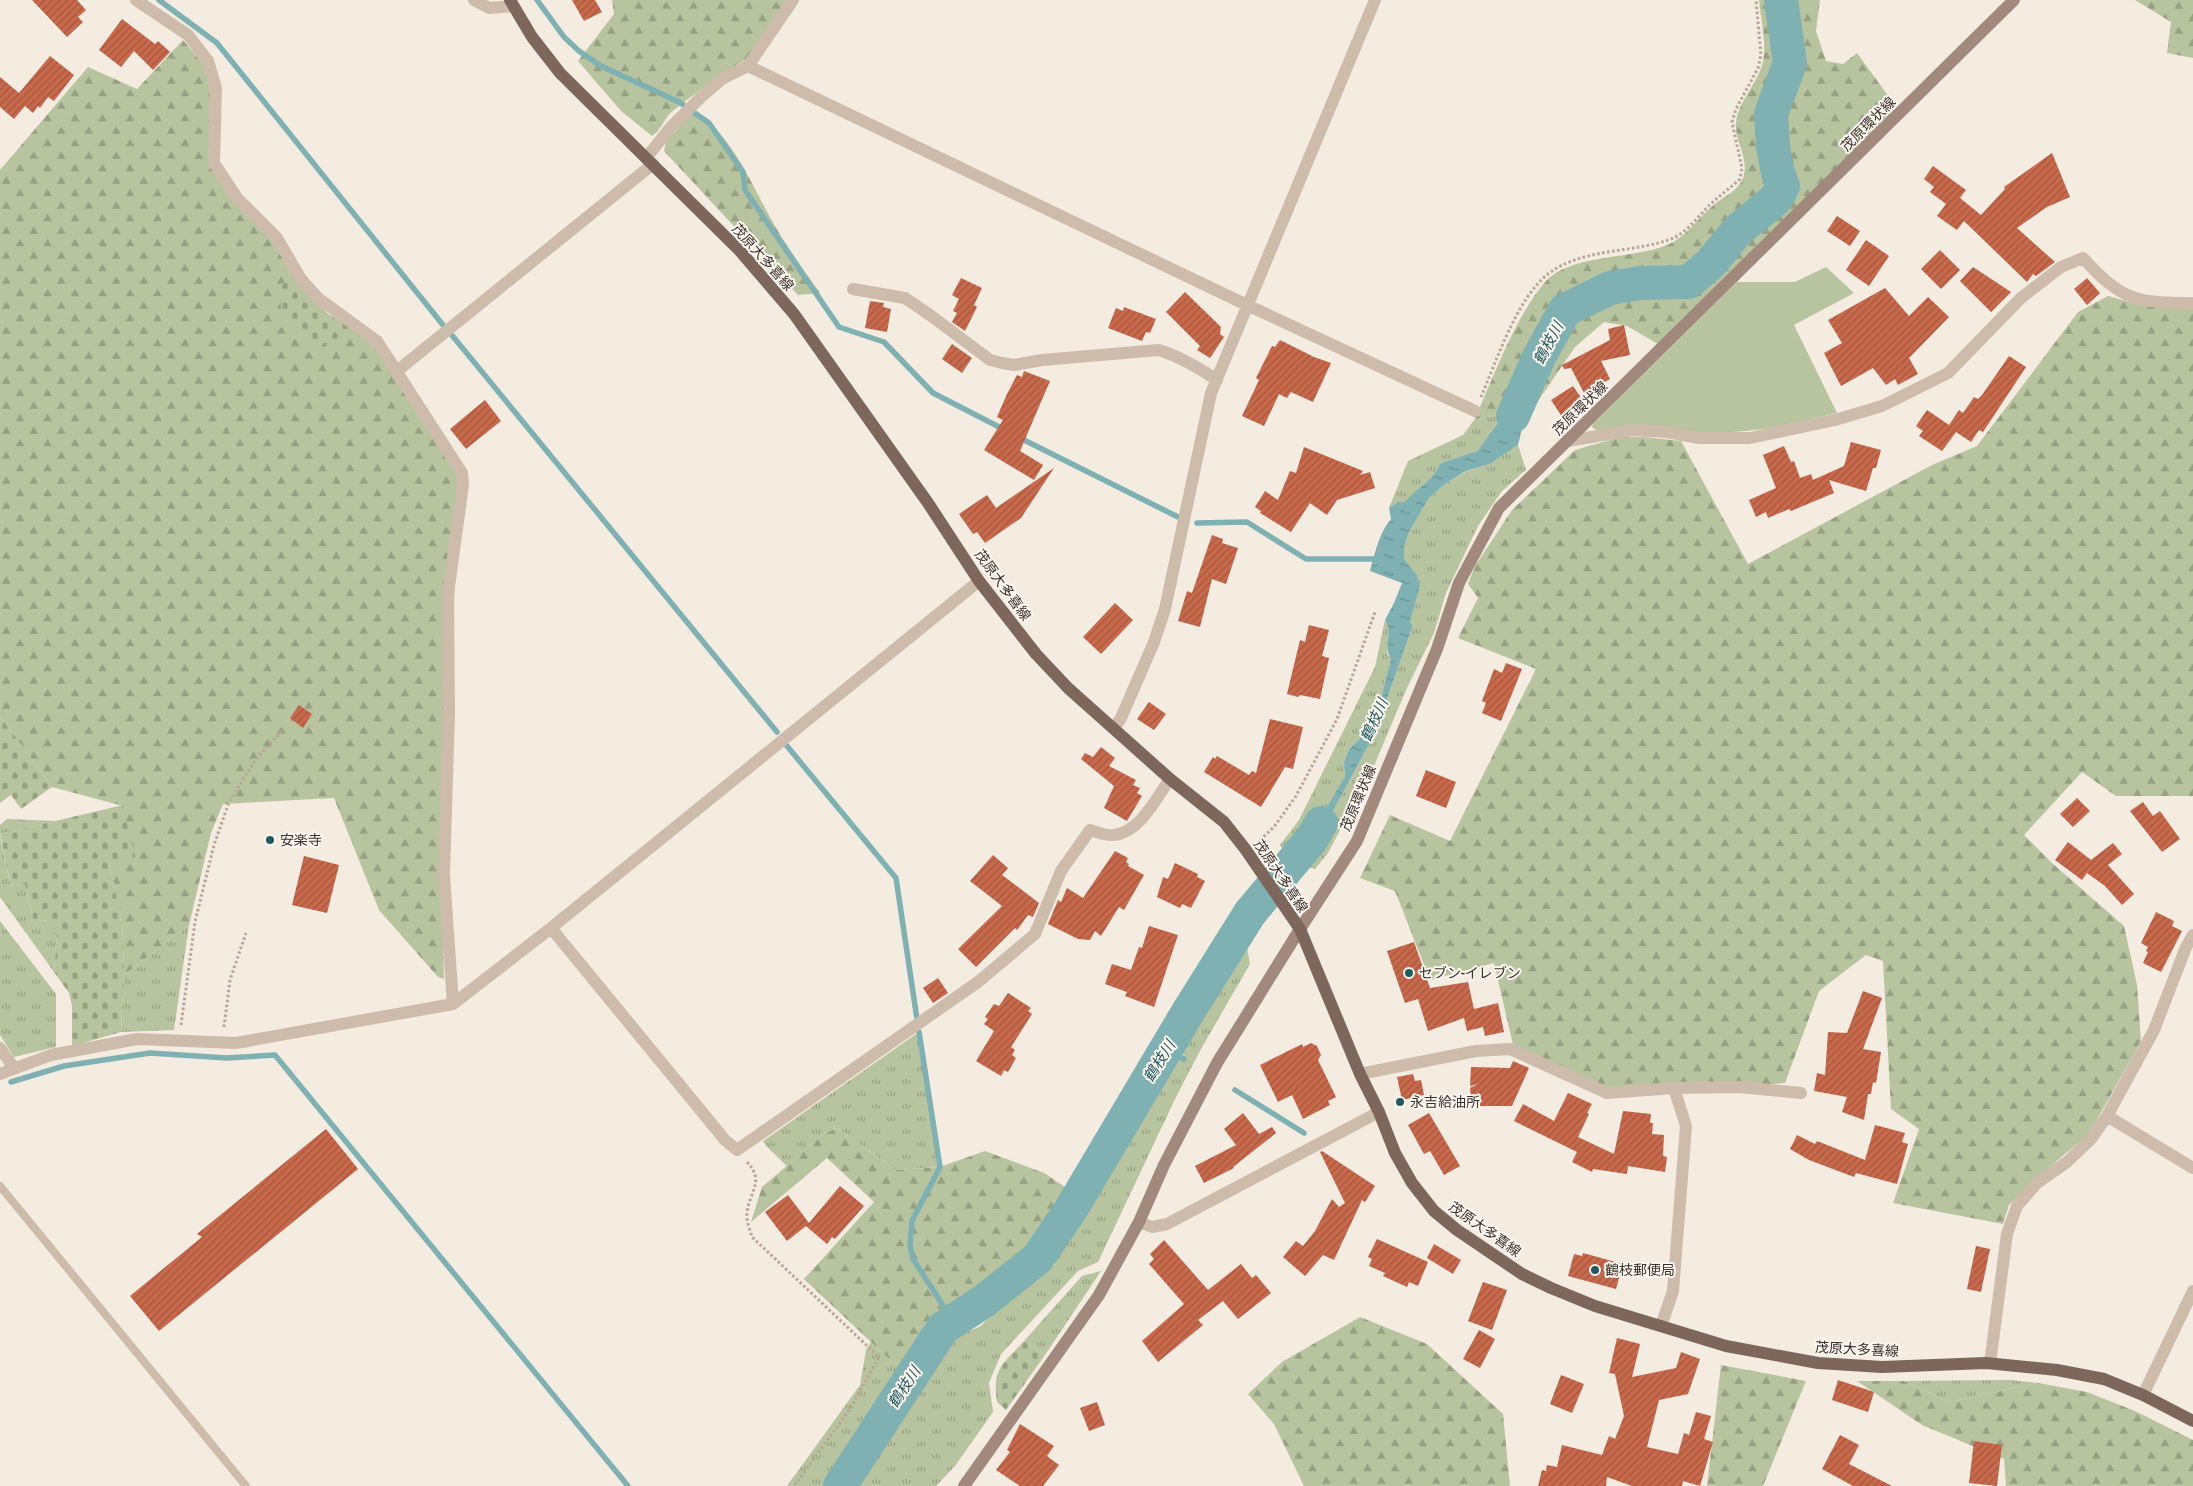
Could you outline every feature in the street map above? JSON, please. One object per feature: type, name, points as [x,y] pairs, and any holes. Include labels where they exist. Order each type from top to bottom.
[{"type":"main road","name":"茂原環状線","points":[[964,1486],[1098,1295],[1139,1222],[1164,1165],[1217,1063],[1356,841],[1437,649],[1459,583],[1499,508],[2014,0]]},
{"type":"main road","name":"茂原大多喜線","points":[[512,3],[532,37],[560,73],[740,251],[794,314],[928,503],[979,581],[1036,654],[1068,688],[1170,779],[1224,822],[1300,929],[1360,1074],[1380,1112],[1395,1152],[1412,1183],[1434,1212],[1522,1274],[1551,1288],[1595,1306],[1726,1346],[1818,1363],[1882,1367],[1990,1363],[2057,1370],[2104,1379],[2143,1395],[2193,1420]]},
{"type":"street","points":[[136,0],[188,35],[208,61],[216,88],[214,163],[238,199],[277,238],[301,278],[318,298],[377,341],[462,474],[463,485],[448,594],[448,714],[444,875],[453,1004]]},
{"type":"street","points":[[474,0],[490,8],[512,3]]},
{"type":"street","points":[[397,370],[649,161],[671,127],[700,98],[722,79],[748,66],[793,0]]},
{"type":"street","points":[[1114,728],[1121,718],[1154,642],[1165,609],[1210,394],[1249,306],[1375,0]]},
{"type":"street","points":[[748,66],[1475,412]]},
{"type":"street","points":[[1568,441],[1632,430],[1667,432],[1699,438],[1750,438],[1835,420],[1882,406],[1948,373],[2021,298],[2061,267],[2083,258],[2100,277],[2121,293],[2142,301],[2193,303]]},
{"type":"street","points":[[852,289],[904,298],[930,314],[990,360],[1014,365],[1042,360],[1159,350],[1194,364],[1216,380]]},
{"type":"street","points":[[0,1074],[51,1056],[137,1040],[236,1043],[453,1004],[551,928],[979,581]]},
{"type":"street","points":[[551,928],[725,1140],[736,1150],[978,982],[1035,934],[1061,871],[1090,830],[1113,835],[1126,831],[1139,823],[1170,779]]},
{"type":"street","points":[[1990,1363],[2010,1220],[2017,1206],[2036,1183],[2067,1162],[2091,1139],[2107,1116],[2154,1030],[2186,947],[2193,935]]},
{"type":"street","points":[[0,1048],[14,1068]]},
{"type":"street","points":[[1360,1074],[1476,1051],[1510,1049],[1607,1093],[1674,1088],[1739,1088],[1801,1093]]},
{"type":"street","points":[[1661,1326],[1673,1292],[1686,1126],[1674,1088]]},
{"type":"street","points":[[1139,1222],[1152,1227],[1167,1224],[1380,1112]]},
{"type":"street","points":[[2107,1116],[2193,1168]]},
{"type":"street","points":[[2143,1395],[2193,1291]]},
{"type":"lane","points":[[0,1186],[246,1486]]},
{"type":"path","points":[[1475,412],[1508,333],[1525,303],[1547,275],[1561,266],[1588,257],[1672,239],[1685,230],[1715,200],[1740,179],[1742,168],[1732,122],[1736,109],[1758,68],[1761,56],[1756,0]]},
{"type":"path","points":[[1260,840],[1274,828],[1296,796],[1337,719],[1375,612]]},
{"type":"path","points":[[179,1041],[195,922],[214,845],[229,802],[256,759],[282,731]]},
{"type":"path","points":[[222,1042],[230,980],[246,933]]},
{"type":"path","points":[[736,1150],[753,1169],[756,1179],[747,1214],[752,1237],[879,1356],[850,1409],[794,1486]]},
{"type":"green space","points":[[612,0],[788,0],[750,57],[714,79],[669,114],[658,131],[652,136],[621,111],[578,61],[614,14]]},
{"type":"green space","points":[[1759,0],[1820,0],[1816,31],[1826,61],[1843,64],[1857,53],[1897,108],[1658,344],[1627,326],[1604,322],[1575,347],[1525,420],[1535,375],[1528,373],[1505,414],[1475,419],[1515,329],[1535,295],[1546,281],[1557,272],[1587,261],[1638,253],[1667,245],[1687,231],[1710,208],[1735,190],[1741,182],[1745,171],[1745,163],[1737,136],[1736,122],[1737,115],[1763,63],[1763,27]]},
{"type":"green space","points":[[2135,0],[2193,0],[2193,58],[2167,53],[2171,22]]},
{"type":"green space","points":[[183,40],[203,64],[213,98],[209,164],[267,231],[295,277],[280,285],[354,330],[377,349],[459,477],[442,909],[444,979],[438,977],[379,910],[334,798],[223,804],[211,833],[189,925],[124,975],[122,921],[109,863],[123,806],[52,787],[0,716],[0,170],[88,67],[137,89]]},
{"type":"green space","points":[[694,110],[719,132],[739,159],[782,238],[820,293],[798,295],[664,151],[666,142]]},
{"type":"green space","points":[[1826,267],[1854,293],[1794,325],[1837,413],[1792,424],[1746,431],[1652,433],[1596,430],[1592,427],[1737,282],[1795,282]]},
{"type":"green space","points":[[295,277],[327,313],[354,330],[317,349],[281,317],[280,284]]},
{"type":"green space","points":[[2108,296],[2137,304],[2193,309],[2193,796],[2116,796],[2082,772],[2024,835],[2052,863],[2124,926],[2137,985],[2141,1041],[2089,1134],[2040,1175],[2009,1205],[2003,1224],[1893,1203],[1919,1129],[1891,1109],[1883,961],[1866,955],[1819,991],[1785,1083],[1761,1085],[1608,1087],[1556,1066],[1513,1045],[1494,963],[1430,980],[1395,891],[1360,878],[1390,815],[1450,841],[1536,669],[1458,638],[1478,598],[1468,584],[1475,566],[1512,510],[1575,450],[1620,437],[1644,437],[1681,441],[1748,564],[1932,465],[1977,446],[2078,312]]},
{"type":"green space","points":[[1505,414],[1477,451],[1441,463],[1432,477],[1403,504],[1399,501],[1389,508],[1408,461],[1463,435],[1475,419]]},
{"type":"green space","points":[[1518,445],[1526,470],[1502,491],[1478,526],[1446,593],[1434,633],[1406,690],[1374,766],[1328,853],[1315,869],[1304,865],[1375,733],[1413,625],[1410,622],[1420,586],[1417,575],[1404,559],[1404,547],[1409,532],[1429,498],[1445,484],[1467,471],[1490,464]]},
{"type":"green space","points":[[1385,620],[1389,626],[1387,654],[1391,659],[1380,702],[1359,740],[1349,749],[1344,762],[1345,776],[1315,827],[1305,839],[1293,844],[1287,840],[1282,848],[1280,845],[1299,820],[1375,667]]},
{"type":"green space","points":[[0,716],[52,787],[21,809],[11,795],[0,803]]},
{"type":"green space","points":[[123,805],[135,857],[109,863],[122,921],[124,975],[121,1032],[72,1046],[72,1006],[69,993],[54,972],[57,933],[51,934],[47,920],[34,923],[25,884],[11,887],[0,834]]},
{"type":"green space","points":[[7,819],[56,821],[0,834],[0,825]]},
{"type":"green space","points":[[0,837],[11,887],[25,884],[34,923],[48,920],[57,933],[54,972],[0,897]]},
{"type":"green space","points":[[0,921],[56,994],[56,1047],[14,1057],[0,1035]]},
{"type":"green space","points":[[189,925],[174,1030],[121,1032],[124,975]]},
{"type":"green space","points":[[1242,933],[1245,936],[1250,964],[1176,1097],[1098,1262],[1078,1271],[1001,1354],[989,1383],[993,1412],[955,1466],[936,1486],[857,1486],[884,1441],[888,1425],[940,1349],[954,1338],[981,1326],[1011,1291],[1055,1265],[1051,1253],[1123,1140],[1122,1134],[1171,1053],[1182,1061],[1185,1056],[1174,1048]]},
{"type":"green space","points":[[919,1032],[940,1167],[896,1170],[837,1128],[825,1133],[787,1166],[766,1146],[763,1141]]},
{"type":"green space","points":[[837,1128],[896,1170],[940,1167],[985,1151],[1044,1173],[1074,1193],[1048,1236],[1032,1257],[930,1336],[905,1370],[887,1357],[804,1279],[874,1202],[827,1158],[751,1222],[762,1187],[825,1133]]},
{"type":"green space","points":[[1101,1271],[1045,1355],[1024,1341],[1082,1276]]},
{"type":"green space","points":[[1360,1317],[1427,1344],[1503,1414],[1510,1486],[1304,1486],[1274,1424],[1248,1394],[1282,1362]]},
{"type":"green space","points":[[1024,1341],[1045,1355],[1006,1410],[997,1402],[996,1381],[1005,1361]]},
{"type":"green space","points":[[871,1342],[905,1370],[872,1430],[833,1486],[787,1486],[860,1385],[866,1350]]},
{"type":"green space","points":[[1721,1365],[1806,1381],[1763,1486],[1707,1486]]},
{"type":"green space","points":[[2010,1380],[2038,1383],[1949,1402],[1904,1381]]},
{"type":"green space","points":[[1857,1381],[1904,1381],[1949,1402],[2038,1383],[2087,1392],[2135,1411],[2193,1440],[2193,1486],[2006,1486],[2004,1459],[1922,1425]]},
{"type":"water","points":[[1527,373],[1535,375],[1518,445],[1490,464],[1466,471],[1445,484],[1429,498],[1409,532],[1404,547],[1404,559],[1417,575],[1420,586],[1410,622],[1413,625],[1375,733],[1304,865],[1289,859],[1282,848],[1287,840],[1293,844],[1305,839],[1315,827],[1345,776],[1344,762],[1349,749],[1359,740],[1380,702],[1391,659],[1388,650],[1388,629],[1385,620],[1402,583],[1370,571],[1380,537],[1391,519],[1389,508],[1399,501],[1403,503],[1432,477],[1441,463],[1477,451],[1505,414]]},
{"type":"building","points":[[32,0],[77,0],[86,10],[78,17],[83,22],[67,37]]},
{"type":"building","points":[[572,0],[595,0],[602,12],[584,21]]},
{"type":"building","points":[[122,19],[155,44],[158,41],[170,52],[153,70],[134,51],[121,67],[99,50]]},
{"type":"building","points":[[50,56],[74,75],[54,101],[48,97],[40,108],[38,106],[33,113],[25,106],[14,119],[0,107],[0,77],[19,93]]},
{"type":"building","points":[[2052,153],[2070,197],[2047,207],[2017,228],[2055,262],[2036,276],[2033,274],[2027,282],[1964,221],[1957,230],[1937,216],[1946,204],[1930,192],[1934,187],[1924,179],[1933,166],[1966,190],[1960,198],[1981,215],[2005,189],[2004,187]]},
{"type":"building","points":[[1837,216],[1860,231],[1850,246],[1827,231]]},
{"type":"building","points":[[1866,240],[1889,256],[1869,286],[1846,270]]},
{"type":"building","points":[[1940,250],[1960,270],[1941,289],[1921,269]]},
{"type":"building","points":[[1973,267],[2011,292],[1991,312],[1960,281]]},
{"type":"building","points":[[961,278],[982,288],[974,305],[977,307],[965,331],[952,322],[957,313],[953,311],[959,299],[952,295]]},
{"type":"building","points":[[2087,278],[2100,293],[2087,305],[2074,289]]},
{"type":"building","points":[[1885,288],[1909,316],[1928,297],[1949,317],[1909,358],[1918,374],[1898,385],[1895,379],[1886,385],[1873,368],[1841,386],[1824,353],[1842,343],[1828,320]]},
{"type":"building","points":[[1185,292],[1221,327],[1220,334],[1224,337],[1210,358],[1197,350],[1200,346],[1166,312]]},
{"type":"building","points":[[870,301],[884,303],[883,307],[891,309],[887,332],[865,328]]},
{"type":"building","points":[[1124,307],[1156,319],[1150,333],[1146,332],[1142,341],[1108,328],[1116,308],[1123,311]]},
{"type":"building","points":[[1624,325],[1630,355],[1601,361],[1610,379],[1584,393],[1571,368],[1564,369],[1562,365],[1610,340],[1608,329]]},
{"type":"building","points":[[1280,340],[1314,357],[1331,363],[1313,402],[1291,392],[1287,398],[1279,394],[1264,426],[1242,416],[1259,380],[1256,378],[1272,346],[1275,347]]},
{"type":"building","points":[[952,344],[972,358],[962,373],[942,359]]},
{"type":"building","points":[[2009,356],[2026,367],[1983,432],[1979,430],[1971,442],[1956,432],[1942,451],[1919,436],[1923,431],[1916,426],[1927,410],[1949,425],[1959,410],[1963,413],[1974,397],[1978,399],[1982,395]]},
{"type":"building","points":[[1024,371],[1050,381],[1020,451],[1043,465],[1034,480],[984,450],[1003,420],[997,417],[1007,394],[1017,375],[1022,377]]},
{"type":"building","points":[[1573,386],[1586,405],[1564,420],[1551,400]]},
{"type":"building","points":[[485,400],[501,421],[466,449],[450,429]]},
{"type":"building","points":[[1851,442],[1881,450],[1866,491],[1829,480],[1834,493],[1791,511],[1789,509],[1768,518],[1766,512],[1756,517],[1749,500],[1776,488],[1763,455],[1784,446],[1791,462],[1794,461],[1800,478],[1811,474],[1813,480],[1844,466]]},
{"type":"building","points":[[1304,447],[1363,471],[1360,475],[1370,472],[1375,488],[1337,500],[1327,515],[1310,503],[1291,532],[1260,513],[1261,511],[1255,507],[1265,491],[1278,500],[1290,471],[1296,473]]},
{"type":"building","points":[[1054,468],[1021,518],[985,543],[977,532],[973,534],[959,514],[987,495],[996,508]]},
{"type":"building","points":[[1212,535],[1223,539],[1222,543],[1238,548],[1226,584],[1212,579],[1200,627],[1178,621],[1187,591],[1192,593]]},
{"type":"building","points":[[1115,603],[1133,620],[1101,654],[1083,637]]},
{"type":"building","points":[[1309,625],[1329,630],[1322,656],[1329,658],[1320,699],[1287,694],[1300,640],[1305,642]]},
{"type":"building","points":[[1506,663],[1522,669],[1501,721],[1482,713],[1486,703],[1482,701],[1494,669],[1502,673]]},
{"type":"building","points":[[1149,702],[1166,714],[1154,730],[1137,719]]},
{"type":"building","points":[[299,705],[312,714],[303,728],[290,718]]},
{"type":"building","points":[[1270,719],[1303,727],[1293,769],[1285,767],[1261,807],[1204,772],[1213,757],[1215,759],[1217,756],[1249,775],[1252,771],[1256,773]]},
{"type":"building","points":[[1101,747],[1115,758],[1109,766],[1136,780],[1133,785],[1140,788],[1137,793],[1142,796],[1127,821],[1104,808],[1114,786],[1081,759],[1085,753],[1093,757]]},
{"type":"building","points":[[1426,770],[1456,782],[1446,808],[1416,796]]},
{"type":"building","points":[[2077,798],[2090,811],[2073,827],[2060,814]]},
{"type":"building","points":[[2143,802],[2153,816],[2160,811],[2180,839],[2162,852],[2130,811]]},
{"type":"building","points":[[2068,842],[2091,860],[2113,843],[2122,854],[2108,865],[2134,894],[2122,905],[2105,886],[2087,873],[2082,880],[2055,860]]},
{"type":"building","points":[[1115,851],[1128,858],[1126,862],[1129,864],[1128,866],[1144,875],[1124,910],[1119,907],[1101,936],[1095,931],[1090,940],[1078,939],[1048,924],[1058,900],[1061,902],[1067,888],[1083,898]]},
{"type":"building","points":[[993,855],[1008,868],[1002,875],[1039,903],[1033,917],[1028,915],[1017,930],[1015,928],[976,967],[958,949],[1002,906],[970,881]]},
{"type":"building","points":[[304,856],[339,865],[327,913],[292,905]]},
{"type":"building","points":[[1175,863],[1198,874],[1197,877],[1205,881],[1191,908],[1182,904],[1180,908],[1157,897],[1163,877],[1168,879]]},
{"type":"building","points":[[2156,912],[2174,921],[2172,926],[2182,931],[2161,972],[2143,963],[2148,947],[2141,943]]},
{"type":"building","points":[[1149,926],[1178,935],[1154,1007],[1125,996],[1127,992],[1105,984],[1112,964],[1131,970],[1139,947],[1142,948]]},
{"type":"building","points":[[1414,942],[1430,988],[1468,982],[1474,1009],[1498,1003],[1504,1032],[1485,1036],[1483,1027],[1467,1031],[1464,1018],[1428,1031],[1418,999],[1405,1003],[1387,951]]},
{"type":"building","points":[[938,978],[948,993],[933,1003],[923,988]]},
{"type":"building","points":[[1863,991],[1882,998],[1863,1049],[1881,1052],[1876,1083],[1873,1082],[1871,1094],[1868,1094],[1864,1120],[1842,1112],[1847,1097],[1814,1091],[1817,1073],[1825,1075],[1828,1032],[1847,1033]]},
{"type":"building","points":[[1008,993],[1031,1008],[1028,1011],[1032,1014],[1011,1047],[1015,1050],[1012,1055],[1016,1058],[1008,1072],[1004,1070],[1001,1076],[976,1061],[994,1031],[984,1024],[988,1019],[985,1017],[994,1004],[999,1006]]},
{"type":"building","points":[[1311,1043],[1317,1046],[1321,1055],[1318,1060],[1336,1097],[1328,1101],[1330,1105],[1303,1119],[1292,1095],[1278,1102],[1260,1065],[1302,1044],[1303,1047]]},
{"type":"building","points":[[1513,1061],[1529,1068],[1512,1106],[1472,1106],[1470,1088],[1477,1084],[1470,1086],[1471,1067],[1510,1068]]},
{"type":"building","points":[[1413,1074],[1415,1081],[1421,1080],[1424,1095],[1402,1100],[1397,1077]]},
{"type":"building","points":[[1568,1093],[1592,1104],[1578,1137],[1614,1154],[1623,1111],[1651,1114],[1650,1123],[1653,1123],[1652,1134],[1664,1135],[1663,1156],[1667,1157],[1665,1172],[1628,1166],[1627,1174],[1593,1169],[1592,1172],[1572,1162],[1577,1152],[1514,1121],[1523,1104],[1554,1121]]},
{"type":"building","points":[[1243,1113],[1259,1134],[1272,1127],[1276,1133],[1234,1168],[1204,1183],[1195,1166],[1236,1145],[1224,1129]]},
{"type":"building","points":[[1429,1113],[1460,1166],[1444,1175],[1430,1151],[1424,1154],[1408,1125]]},
{"type":"building","points":[[1875,1125],[1905,1133],[1902,1142],[1908,1144],[1897,1184],[1856,1173],[1854,1177],[1809,1160],[1790,1149],[1797,1135],[1815,1144],[1817,1141],[1865,1160]]},
{"type":"building","points":[[326,1129],[358,1169],[159,1331],[130,1296],[202,1237],[197,1234]]},
{"type":"building","points":[[1322,1151],[1375,1186],[1365,1202],[1362,1200],[1334,1260],[1323,1255],[1305,1276],[1283,1257],[1296,1241],[1303,1246],[1315,1231],[1332,1199],[1339,1207],[1345,1203],[1320,1152]]},
{"type":"building","points":[[840,1186],[864,1206],[835,1239],[832,1237],[827,1244],[806,1226],[787,1241],[765,1212],[788,1195],[809,1223]]},
{"type":"building","points":[[1377,1239],[1428,1262],[1418,1286],[1409,1282],[1407,1287],[1383,1276],[1385,1273],[1369,1266],[1372,1259],[1368,1257]]},
{"type":"building","points":[[1164,1240],[1208,1290],[1241,1264],[1252,1278],[1256,1275],[1271,1293],[1238,1319],[1223,1301],[1198,1320],[1203,1325],[1158,1362],[1142,1341],[1184,1304],[1149,1264],[1154,1259],[1150,1254]]},
{"type":"building","points":[[1434,1244],[1461,1260],[1453,1274],[1427,1258]]},
{"type":"building","points":[[1976,1246],[1990,1249],[1981,1292],[1967,1289]]},
{"type":"building","points":[[1583,1253],[1623,1264],[1616,1289],[1568,1276],[1574,1254],[1582,1256]]},
{"type":"building","points":[[1483,1282],[1507,1290],[1492,1330],[1468,1321]]},
{"type":"building","points":[[1479,1330],[1495,1339],[1480,1368],[1463,1359]]},
{"type":"building","points":[[1617,1338],[1640,1344],[1632,1377],[1676,1368],[1681,1352],[1700,1359],[1688,1394],[1659,1400],[1647,1447],[1678,1454],[1684,1433],[1689,1435],[1696,1412],[1711,1416],[1704,1439],[1713,1442],[1700,1486],[1683,1481],[1682,1486],[1632,1486],[1607,1477],[1606,1486],[1538,1486],[1542,1470],[1546,1471],[1547,1465],[1557,1467],[1562,1445],[1602,1455],[1609,1436],[1615,1439],[1624,1416],[1615,1374],[1609,1373]]},
{"type":"building","points":[[1561,1375],[1584,1384],[1572,1413],[1550,1404]]},
{"type":"building","points":[[1838,1380],[1874,1392],[1868,1412],[1832,1400]]},
{"type":"building","points":[[1097,1402],[1105,1425],[1089,1431],[1080,1408]]},
{"type":"building","points":[[1020,1424],[1054,1446],[1047,1456],[1059,1465],[1043,1486],[1020,1486],[996,1470],[1010,1452],[1007,1450]]},
{"type":"building","points":[[1840,1435],[1859,1445],[1849,1464],[1892,1486],[1853,1486],[1822,1469]]},
{"type":"building","points":[[1974,1441],[2002,1445],[1997,1486],[1969,1483]]},
{"type":"waterway","points":[[159,0],[217,43],[443,325]]},
{"type":"waterway","points":[[537,0],[564,37],[579,51],[601,66],[679,102],[709,123],[743,172],[745,190],[839,327],[884,342],[933,393],[1005,430]]},
{"type":"waterway","name":"鶴枝川","points":[[1513,416],[1539,357],[1565,310],[1610,288],[1640,283],[1689,282],[1711,263],[1738,230],[1776,199],[1783,186],[1778,173],[1773,146],[1771,114],[1790,63],[1781,0]]},
{"type":"waterway","points":[[451,334],[777,732]]},
{"type":"waterway","points":[[1020,438],[1178,517]]},
{"type":"waterway","points":[[1197,523],[1247,522],[1306,559],[1379,559]]},
{"type":"waterway","points":[[787,746],[896,878],[917,1019]]},
{"type":"waterway","name":"鶴枝川","points":[[840,1486],[943,1328],[984,1301],[1038,1258],[1071,1209],[1188,1012],[1250,913],[1311,840],[1321,823]]},
{"type":"waterway","points":[[919,1032],[940,1167],[912,1221],[910,1245],[913,1259],[953,1321]]},
{"type":"waterway","points":[[1166,1049],[1184,1059]]},
{"type":"waterway","points":[[11,1082],[64,1066],[150,1053],[227,1058],[275,1055],[628,1486]]},
{"type":"waterway","points":[[1235,1090],[1304,1133]]},
{"type":"place","name":"安楽寺","points":[[270,840]]},
{"type":"place","name":"セブン-イレブン","points":[[1409,973]]},
{"type":"place","name":"永吉給油所","points":[[1400,1102]]},
{"type":"place","name":"鶴枝郵便局","points":[[1595,1270]]}]
